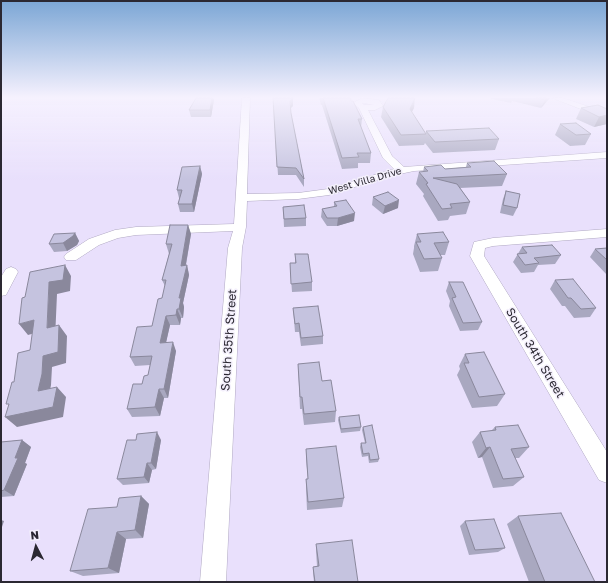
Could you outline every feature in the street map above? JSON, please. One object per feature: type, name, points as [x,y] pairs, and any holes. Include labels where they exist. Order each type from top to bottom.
[{"type":"street","name":"South 35th Street","points":[[212,582],[235,254],[240,227],[245,125]]},
{"type":"street","points":[[373,125],[388,158],[401,170]]},
{"type":"street","name":"West Villa Drive","points":[[242,198],[298,196],[329,192],[401,170],[414,168],[607,155]]},
{"type":"street","points":[[71,257],[94,242],[115,234],[136,231],[240,227]]},
{"type":"street","name":"South 34th Street","points":[[607,233],[493,242],[479,245],[477,256],[600,446],[607,472]]},
{"type":"street","points":[[1,291],[11,272]]},
{"type":"building","points":[[275,125],[293,125],[304,179],[296,168],[277,167]]},
{"type":"building","points":[[332,125],[360,125],[371,153],[357,153],[359,157],[342,158]]},
{"type":"building","points":[[395,125],[420,125],[426,134],[401,135]]},
{"type":"building","points":[[562,125],[579,125],[591,134],[576,135]]},
{"type":"building","points":[[489,128],[499,139],[435,142],[426,131]]},
{"type":"building","points":[[494,161],[507,174],[433,178],[457,184],[470,202],[450,204],[452,208],[442,209],[426,184],[428,183],[419,172],[428,171],[424,167],[441,165],[445,169],[471,167],[467,163]]},
{"type":"building","points":[[200,166],[192,204],[178,204],[182,190],[177,190],[182,167]]},
{"type":"building","points":[[506,191],[520,194],[517,208],[503,205]]},
{"type":"building","points":[[388,192],[399,200],[385,206],[373,197]]},
{"type":"building","points":[[346,200],[355,213],[338,218],[327,218],[322,209],[337,206],[334,202]]},
{"type":"building","points":[[304,205],[306,218],[284,219],[283,207]]},
{"type":"building","points":[[170,225],[188,225],[181,266],[187,265],[179,298],[181,298],[179,309],[177,309],[176,315],[166,316],[160,343],[173,342],[164,389],[159,389],[155,407],[127,409],[133,384],[142,384],[144,376],[148,375],[152,356],[130,357],[137,327],[152,326],[158,299],[162,298],[166,280],[162,280],[172,244],[166,244]]},
{"type":"building","points":[[443,232],[449,242],[434,243],[442,258],[424,259],[416,242],[421,242],[417,234]]},
{"type":"building","points":[[75,233],[63,243],[49,244],[54,234]]},
{"type":"building","points":[[552,245],[561,255],[534,258],[539,263],[525,265],[517,254],[527,253],[522,247]]},
{"type":"building","points":[[607,248],[607,260],[595,249]]},
{"type":"building","points":[[295,254],[308,254],[312,282],[291,284],[290,263],[296,263]]},
{"type":"building","points":[[65,265],[63,280],[49,282],[47,328],[59,325],[58,352],[43,356],[42,374],[38,391],[57,387],[53,407],[5,417],[9,404],[6,404],[12,382],[14,382],[18,353],[30,350],[34,320],[19,324],[22,298],[25,297],[30,272]]},
{"type":"building","points":[[573,279],[596,308],[581,309],[571,298],[568,298],[555,280]]},
{"type":"building","points":[[449,282],[463,282],[482,322],[463,323],[452,298],[456,297]]},
{"type":"building","points":[[318,306],[323,336],[301,338],[299,323],[295,324],[293,308]]},
{"type":"building","points":[[484,352],[505,394],[479,397],[464,363],[469,363],[465,354]]},
{"type":"building","points":[[319,362],[322,381],[331,380],[336,411],[304,414],[302,397],[300,397],[298,364]]},
{"type":"building","points":[[359,415],[361,427],[341,429],[339,417]]},
{"type":"building","points":[[372,425],[379,459],[370,460],[369,453],[363,454],[361,443],[366,443],[363,427]]},
{"type":"building","points":[[518,425],[529,447],[511,449],[524,477],[503,479],[490,447],[486,448],[480,432],[496,430],[495,427]]},
{"type":"building","points":[[157,432],[151,463],[147,463],[144,477],[117,479],[127,440],[136,440],[137,434]]},
{"type":"building","points":[[22,440],[15,458],[18,458],[4,490],[1,491],[1,442]]},
{"type":"building","points":[[336,446],[344,498],[308,502],[306,449]]},
{"type":"building","points":[[141,496],[135,530],[117,532],[108,568],[70,571],[88,509],[117,507],[119,498]]},
{"type":"building","points":[[561,513],[595,582],[545,582],[518,516]]},
{"type":"building","points":[[494,519],[505,548],[475,550],[465,521]]},
{"type":"building","points":[[352,540],[358,582],[315,582],[313,567],[319,566],[316,544]]}]
